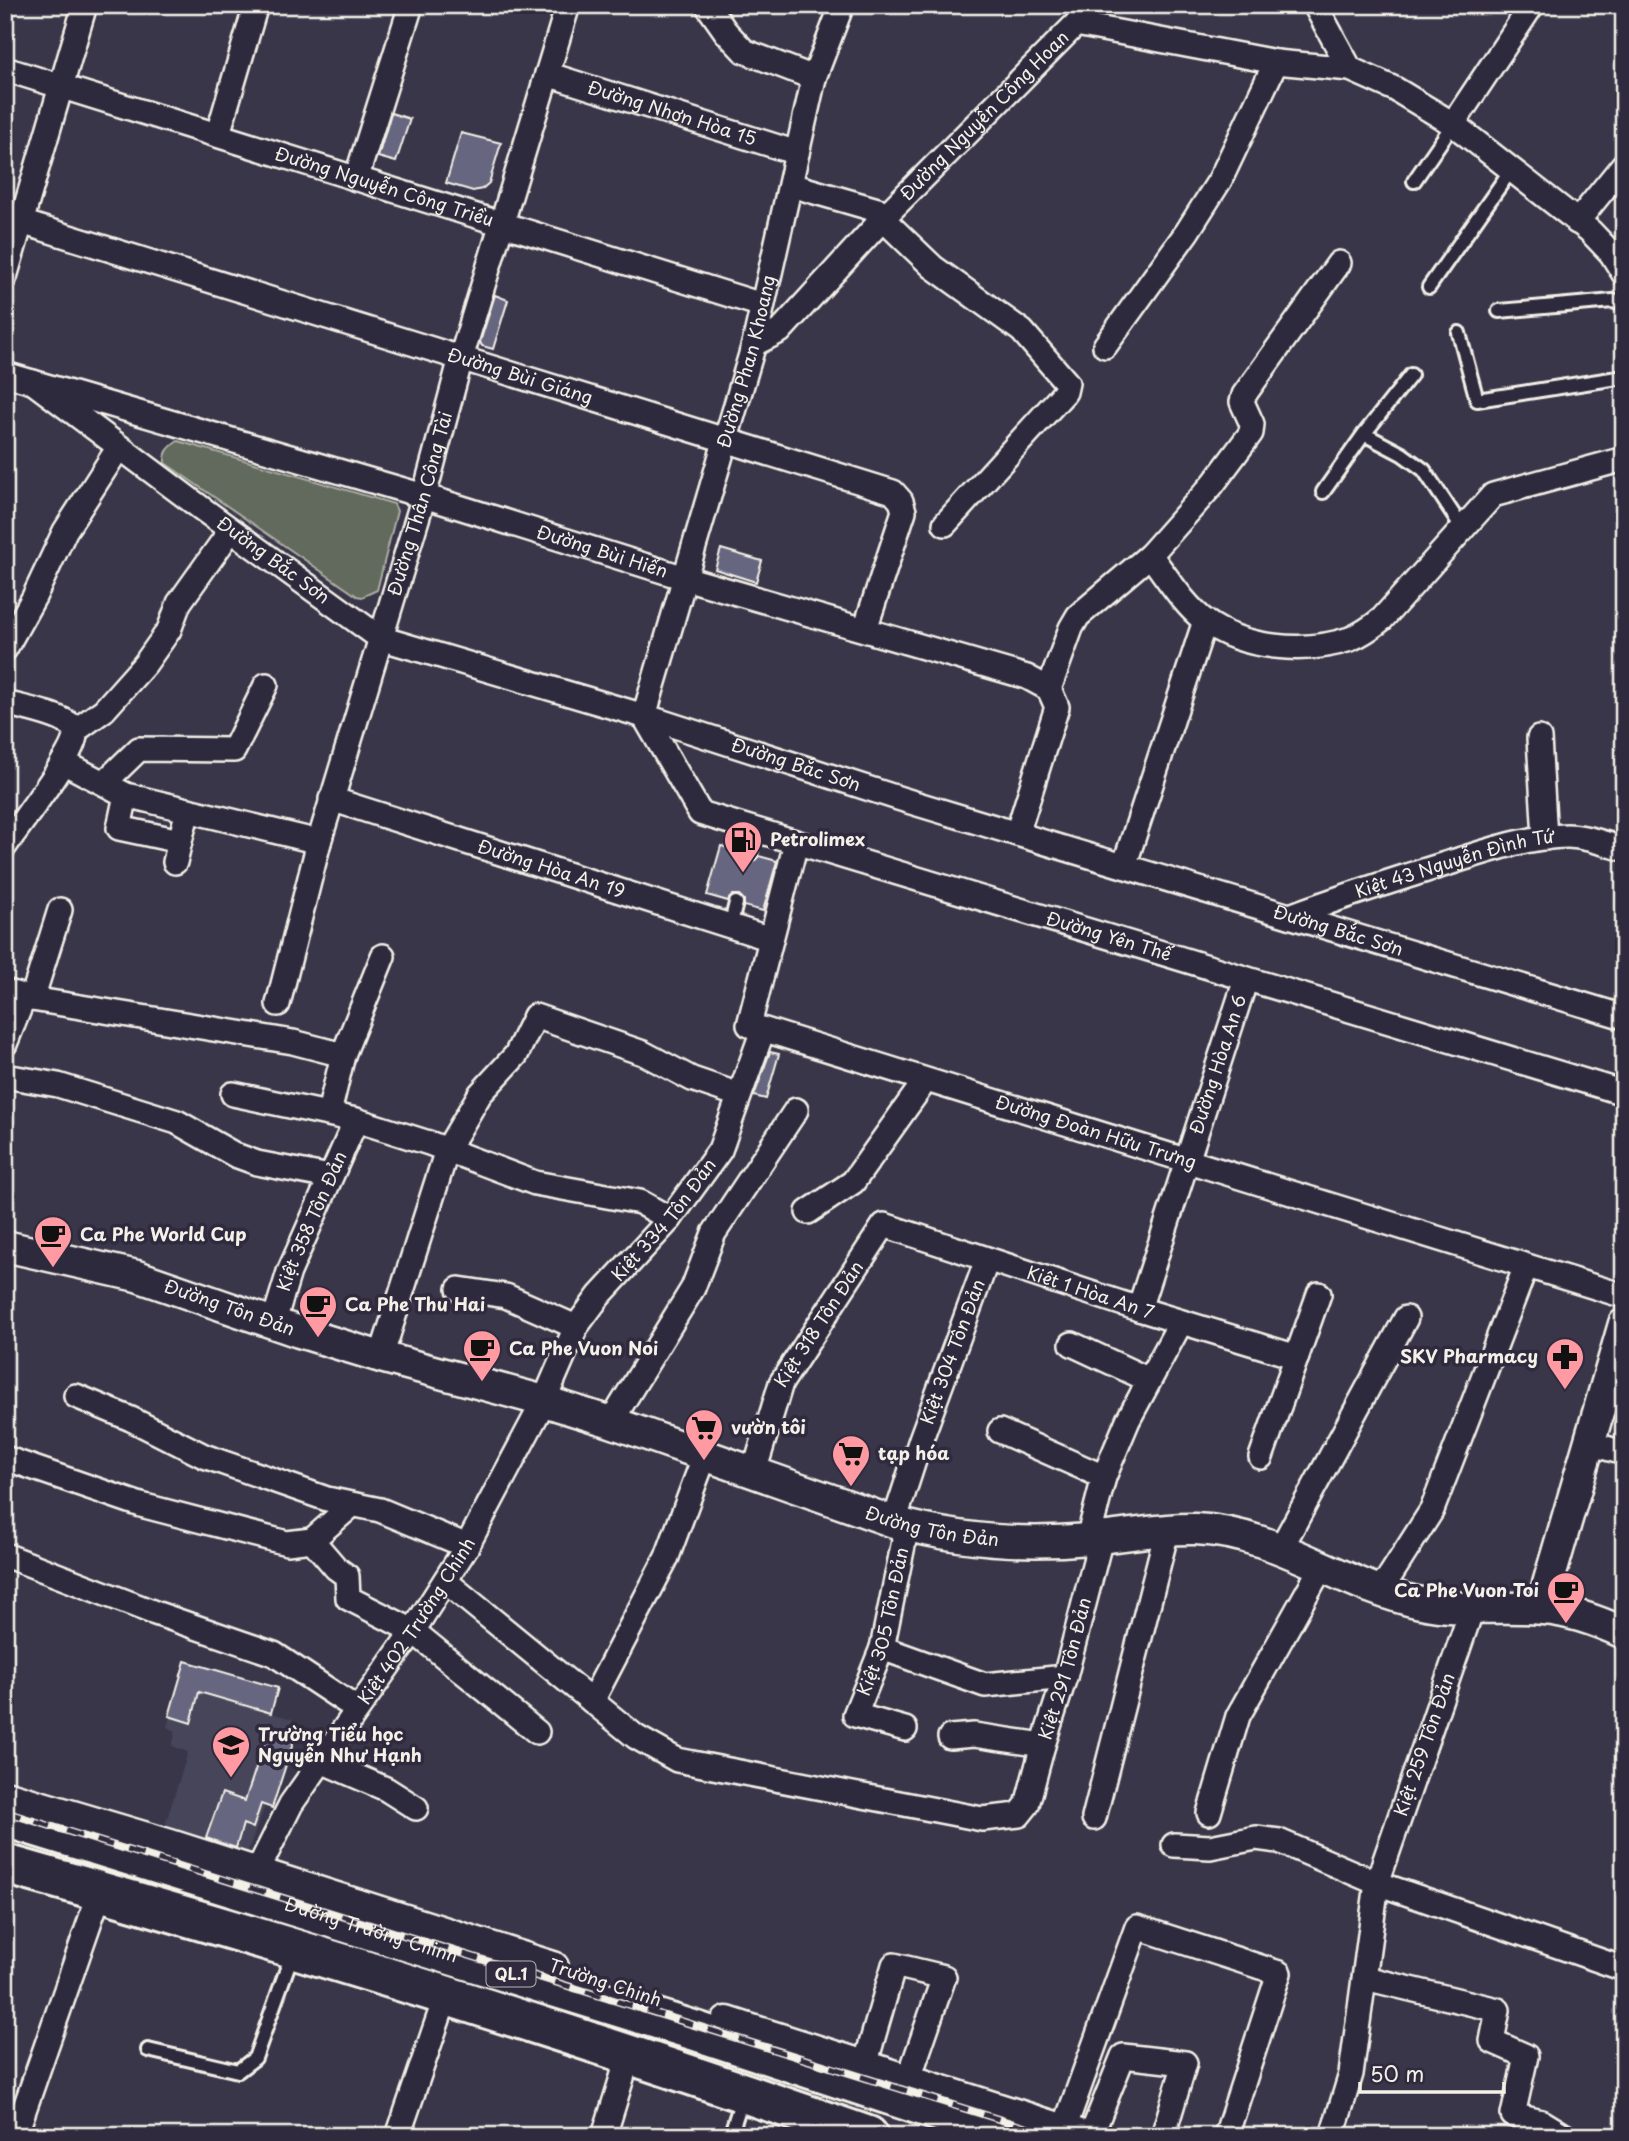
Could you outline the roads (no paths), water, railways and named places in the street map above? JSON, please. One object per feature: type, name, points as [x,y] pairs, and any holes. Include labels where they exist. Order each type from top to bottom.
[{"type":"highway","name":"Đường Trường Chinh","points":[[5,1818],[696,2031],[1014,2136]]},
{"type":"highway","name":"QL.1","points":[[5,1864],[446,1996],[744,2092],[868,2136]]},
{"type":"highway","points":[[682,2072],[696,2031]]},
{"type":"street","points":[[5,277],[13,220],[62,86],[85,5]]},
{"type":"street","points":[[218,134],[256,5]]},
{"type":"street","points":[[356,179],[411,5]]},
{"type":"street","name":"Đường Thân Công Tài","points":[[278,1004],[318,842],[424,496],[461,358],[568,5]]},
{"type":"street","points":[[707,5],[726,32],[744,51],[814,78]]},
{"type":"street","name":"Đường Phan Khoang","points":[[644,716],[754,344],[814,78],[842,5]]},
{"type":"street","points":[[1315,5],[1350,69]]},
{"type":"street","points":[[1453,124],[1532,5]]},
{"type":"street","name":"Đường Nguyễn Công Hoan","points":[[754,344],[780,331],[885,216],[1079,15],[1276,62],[1350,69],[1395,89],[1453,124],[1577,222],[1601,242],[1624,274]]},
{"type":"street","points":[[1105,346],[1187,232],[1220,180],[1276,62]]},
{"type":"street","name":"Đường Nguyễn Công Triều","points":[[5,69],[762,305]]},
{"type":"street","name":"Đường Nhơn Hòa 15","points":[[547,74],[797,153]]},
{"type":"street","points":[[1577,222],[1624,164]]},
{"type":"street","points":[[791,184],[885,216],[933,267],[1022,331],[1067,383],[1065,392],[945,524]]},
{"type":"street","name":"Đường Bùi Giáng","points":[[13,220],[893,492],[901,501],[904,511],[865,629]]},
{"type":"street","points":[[1017,834],[1057,707],[1049,689],[1074,621],[1150,555],[1213,484],[1251,433],[1252,424],[1242,402],[1244,395],[1339,263]]},
{"type":"street","name":"Đường Bùi Hiển","points":[[5,374],[424,496],[685,578],[1027,677],[1049,689]]},
{"type":"street","name":"Đường Bắc Sơn","points":[[33,382],[380,638],[644,716],[1017,834],[1624,1017]]},
{"type":"street","points":[[5,649],[34,597],[65,531],[120,447]]},
{"type":"street","points":[[1150,555],[1193,610],[1205,621],[1227,633],[1268,645],[1315,646],[1350,639],[1366,632],[1382,619],[1493,495],[1624,459]]},
{"type":"street","points":[[75,731],[104,710],[145,664],[169,630],[179,603],[231,530]]},
{"type":"street","points":[[1124,866],[1205,621]]},
{"type":"street","points":[[104,783],[139,749],[234,750],[266,685]]},
{"type":"street","points":[[5,703],[47,715],[71,725],[75,731],[75,738],[63,762],[5,846]]},
{"type":"street","name":"Đường Yên Thế","points":[[644,716],[700,813],[1624,1093]]},
{"type":"street","points":[[1539,738],[1545,838]]},
{"type":"street","points":[[63,762],[126,795],[318,842]]},
{"type":"street","points":[[126,795],[119,828],[177,852],[187,810]]},
{"type":"street","name":"Đường Hòa An 19","points":[[331,799],[771,939]]},
{"type":"street","name":"Kiệt 43 Nguyễn Đình Tứ","points":[[1290,916],[1482,853],[1545,838],[1587,838],[1624,849]]},
{"type":"street","points":[[763,1030],[749,1026],[771,939],[777,889],[796,843]]},
{"type":"street","points":[[5,1044],[21,996],[60,910]]},
{"type":"street","points":[[329,1113],[343,1055],[383,956]]},
{"type":"street","name":"Đường Hòa An 6","points":[[1139,1309],[1246,979]]},
{"type":"street","points":[[21,996],[293,1042],[343,1055]]},
{"type":"street","points":[[381,1357],[447,1150],[480,1094],[516,1055],[535,1016],[643,1053],[692,1079],[740,1095]]},
{"type":"street","name":"Đường Đoàn Hữu Trưng","points":[[763,1030],[1186,1163],[1624,1296]]},
{"type":"street","name":"Kiệt 334 Tôn Đản","points":[[544,1401],[576,1327],[599,1296],[670,1219],[720,1150],[763,1030]]},
{"type":"street","points":[[5,1076],[58,1085],[177,1122],[234,1155],[257,1163],[330,1177]]},
{"type":"street","points":[[808,1212],[853,1182],[925,1081]]},
{"type":"street","points":[[233,1094],[356,1120],[535,1183],[640,1202],[670,1219]]},
{"type":"street","points":[[611,1422],[693,1288],[714,1233],[796,1110]]},
{"type":"street","name":"Kiệt 358 Tôn Đản","points":[[273,1324],[289,1272],[356,1120]]},
{"type":"street","name":"Kiệt 1 Hòa An 7","points":[[884,1225],[1139,1309],[1297,1357]]},
{"type":"street","name":"Kiệt 318 Tôn Đản","points":[[754,1472],[782,1383],[884,1225]]},
{"type":"street","name":"Đường Tôn Đản","points":[[5,1245],[137,1276],[273,1324],[381,1357],[544,1401],[901,1524],[962,1536],[1008,1540],[1095,1539],[1194,1529],[1223,1532],[1281,1548],[1381,1590],[1423,1604],[1541,1608],[1578,1615],[1624,1633]]},
{"type":"street","name":"Kiệt 304 Tôn Đản","points":[[901,1524],[921,1439],[987,1260]]},
{"type":"street","points":[[1381,1590],[1432,1510],[1527,1266]]},
{"type":"street","points":[[459,1289],[506,1297],[576,1327]]},
{"type":"street","points":[[1261,1457],[1319,1294]]},
{"type":"street","points":[[1281,1548],[1406,1318]]},
{"type":"street","name":"Kiệt 291 Tôn Đản","points":[[592,1701],[636,1737],[677,1760],[982,1819],[1019,1815],[1027,1805],[1065,1677],[1095,1539],[1104,1477],[1128,1420],[1181,1322]]},
{"type":"street","points":[[1541,1608],[1624,1324]]},
{"type":"street","points":[[1072,1344],[1149,1380]]},
{"type":"street","points":[[76,1396],[131,1419],[204,1456],[327,1499],[380,1510],[467,1546]]},
{"type":"street","name":"Kiệt 402 Trường Chinh","points":[[257,1872],[291,1804],[413,1631],[467,1546],[544,1401]]},
{"type":"street","points":[[1000,1431],[1104,1477]]},
{"type":"street","points":[[1588,1443],[1624,1453]]},
{"type":"street","points":[[445,1581],[592,1701],[667,1557],[705,1455]]},
{"type":"street","points":[[5,1458],[141,1505],[287,1544],[312,1540],[352,1505]]},
{"type":"street","name":"Kiệt 305 Tôn Đản","points":[[901,1524],[882,1648],[855,1715],[905,1729]]},
{"type":"street","points":[[1094,1818],[1167,1531]]},
{"type":"street","points":[[312,1540],[346,1576],[348,1598],[413,1631],[537,1732]]},
{"type":"street","points":[[5,1555],[155,1613],[274,1654],[357,1709]]},
{"type":"street","points":[[1209,1813],[1238,1716],[1322,1566]]},
{"type":"street","name":"Kiệt 259 Tôn Đản","points":[[1332,2136],[1351,2074],[1377,1883],[1473,1606]]},
{"type":"street","points":[[882,1648],[985,1685],[1065,1677]]},
{"type":"street","points":[[950,1737],[974,1735],[1043,1745]]},
{"type":"street","points":[[321,1761],[386,1789],[416,1808]]},
{"type":"street","name":"Trường Chinh","points":[[5,1796],[257,1872],[1079,2133]]},
{"type":"street","points":[[1174,1845],[1210,1847],[1244,1839],[1266,1838],[1279,1841],[1377,1883],[1624,1969]]},
{"type":"street","points":[[15,2136],[100,1892]]},
{"type":"street","points":[[1079,2133],[1137,1927],[1279,1973],[1226,2136]]},
{"type":"street","points":[[865,2064],[894,1965],[944,1978],[909,2078]]},
{"type":"street","points":[[1365,1978],[1498,2010],[1492,2041],[1527,2056],[1513,2115],[1542,2122],[1565,2136]]},
{"type":"street","points":[[398,2136],[446,1996]]},
{"type":"street","points":[[604,2136],[629,2055]]},
{"type":"street","points":[[1079,2133],[1123,2056],[1185,2063],[1163,2136]]},
{"type":"lane","points":[[1414,181],[1453,124]]},
{"type":"lane","points":[[1429,287],[1511,170]]},
{"type":"lane","points":[[1499,311],[1613,301],[1624,305]]},
{"type":"lane","points":[[1459,333],[1477,400],[1624,377]]},
{"type":"lane","points":[[1324,492],[1364,434],[1411,375]]},
{"type":"lane","points":[[1364,434],[1402,454],[1424,470],[1462,528]]},
{"type":"lane","points":[[750,853],[756,830]]},
{"type":"lane","points":[[730,927],[736,903]]},
{"type":"lane","points":[[148,2050],[237,2071],[255,2058],[294,1949]]},
{"type":"lane","points":[[730,2136],[744,2092]]},
{"type":"railway","points":[[5,1812],[1053,2136]]},
{"type":"place","name":"Petrolimex","points":[[743,874]]},
{"type":"place","name":"Ca Phe World Cup","points":[[53,1269]]},
{"type":"place","name":"Ca Phe Thu Hai","points":[[318,1339]]},
{"type":"place","name":"Ca Phe Vuon Noi","points":[[482,1383]]},
{"type":"place","name":"SKV Pharmacy","points":[[1565,1391]]},
{"type":"place","name":"vườn tôi","points":[[704,1462]]},
{"type":"place","name":"tạp hóa","points":[[851,1488]]},
{"type":"place","name":"Ca Phe Vuon Toi","points":[[1566,1625]]},
{"type":"place","name":"Trường Tiểu học Nguyễn Như Hạnh","points":[[231,1779]]}]
